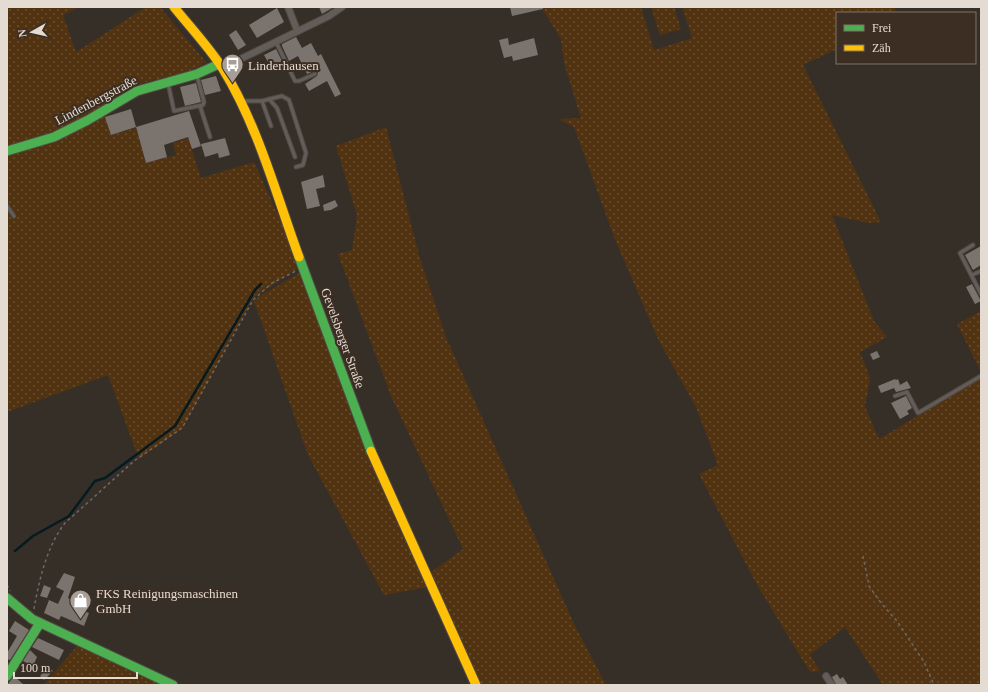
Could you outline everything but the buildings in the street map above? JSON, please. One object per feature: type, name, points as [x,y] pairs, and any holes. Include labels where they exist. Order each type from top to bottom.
[{"type":"main road","name":"Gevelsberger Straße","points":[[174,7],[221,66],[240,101],[253,131],[376,462],[476,685]]},
{"type":"main road","name":"Lindenbergstraße","points":[[7,151],[54,137],[88,120],[127,96],[147,87],[221,66]]},
{"type":"main road","points":[[7,598],[16,607],[36,621],[173,685]]},
{"type":"main road","points":[[7,676],[36,621]]},
{"type":"street","points":[[288,7],[296,30]]},
{"type":"street","name":"Lindenbergstraße","points":[[221,66],[329,16],[342,7]]},
{"type":"street","points":[[826,676],[832,685]]},
{"type":"lane","points":[[275,41],[296,81],[299,82],[315,74]]},
{"type":"lane","points":[[168,82],[174,111],[200,106],[204,102],[196,74]]},
{"type":"lane","points":[[240,101],[262,101],[282,96],[289,100],[306,153],[303,165],[296,167]]},
{"type":"lane","points":[[269,99],[277,108],[295,157]]},
{"type":"lane","points":[[262,101],[271,126]]},
{"type":"lane","points":[[200,106],[210,138]]},
{"type":"lane","points":[[7,206],[14,216]]},
{"type":"lane","points":[[973,245],[960,253],[981,294]]},
{"type":"lane","points":[[972,275],[981,271]]},
{"type":"lane","points":[[896,396],[907,392],[918,413],[981,376]]},
{"type":"path","points":[[36,621],[44,570],[56,534],[71,517],[134,461],[182,428],[253,300],[272,284],[291,273],[304,269]]},
{"type":"path","points":[[863,556],[869,586],[881,603],[897,621],[924,662],[934,685]]},
{"type":"shaded area","points":[[7,7],[79,7],[63,15],[76,52],[146,7],[160,7],[206,62],[199,67],[183,73],[149,81],[127,90],[114,97],[90,114],[94,122],[105,115],[111,135],[136,128],[146,163],[176,155],[173,143],[188,138],[201,178],[254,162],[301,266],[253,298],[183,428],[139,459],[108,375],[7,412]]},
{"type":"shaded area","points":[[541,7],[641,7],[654,50],[692,38],[682,7],[895,7],[896,12],[836,12],[836,49],[803,65],[881,222],[868,223],[832,215],[874,321],[887,337],[860,352],[870,378],[865,407],[879,439],[981,378],[981,685],[883,685],[845,627],[810,655],[820,671],[810,672],[756,583],[699,474],[718,465],[696,407],[659,341],[616,242],[574,127],[558,119],[581,118],[564,63],[561,39]]},
{"type":"shaded area","points":[[651,7],[674,7],[681,29],[660,35]]},
{"type":"shaded area","points":[[386,127],[419,255],[446,337],[575,626],[606,685],[481,685],[430,573],[463,549],[391,396],[338,254],[352,250],[357,215],[336,146]]},
{"type":"shaded area","points":[[301,272],[354,422],[384,493],[428,587],[384,595],[308,455],[254,301]]},
{"type":"shaded area","points":[[981,311],[981,372],[957,324]]},
{"type":"shaded area","points":[[78,645],[165,685],[43,685]]},
{"type":"waterway","points":[[15,551],[33,536],[69,516],[95,481],[105,478],[175,426],[255,290],[261,284]]},
{"type":"traffic: fast","points":[[7,151],[54,137],[88,120],[137,91],[197,74],[219,64]]},
{"type":"traffic: fast","points":[[299,257],[371,451]]},
{"type":"traffic: fast","points":[[7,598],[32,619],[173,685]]},
{"type":"traffic: fast","points":[[7,676],[40,623]]},
{"type":"traffic: slow","points":[[174,7],[212,53],[235,91],[266,161],[299,257]]},
{"type":"traffic: slow","points":[[371,451],[476,685]]},
{"type":"place","name":"Linderhausen","points":[[232,84]]},
{"type":"place","name":"FKS Reinigungsmaschinen GmbH","points":[[80,620]]}]
